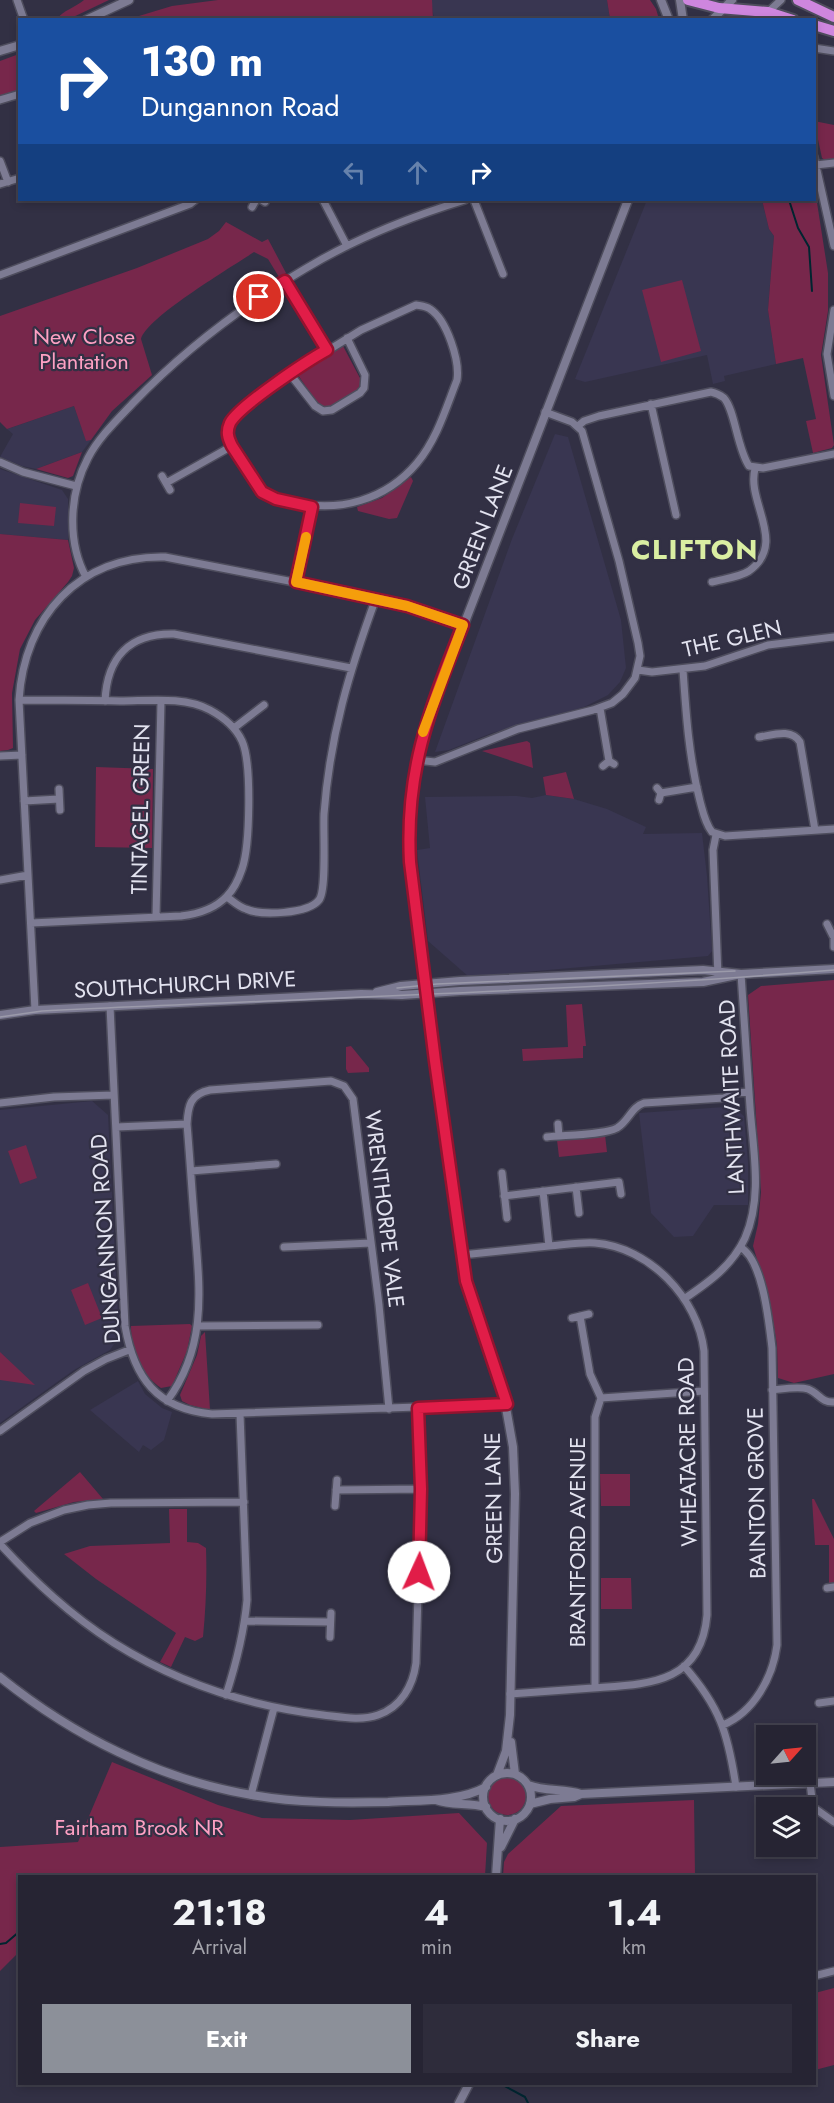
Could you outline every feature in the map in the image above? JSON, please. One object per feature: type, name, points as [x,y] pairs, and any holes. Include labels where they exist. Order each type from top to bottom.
[{"type":"highway","points":[[688,0],[712,7],[729,4],[787,18]]},
{"type":"highway","points":[[798,0],[834,17]]},
{"type":"highway","points":[[816,26],[834,31]]},
{"type":"street","points":[[17,0],[23,18]]},
{"type":"street","points":[[90,18],[129,0]]},
{"type":"street","points":[[661,0],[668,18]]},
{"type":"street","points":[[680,0],[682,18]]},
{"type":"street","points":[[768,12],[781,0]]},
{"type":"street","points":[[714,18],[729,4]]},
{"type":"street","points":[[0,51],[18,46]]},
{"type":"street","points":[[816,48],[834,51]]},
{"type":"street","points":[[0,100],[18,95]]},
{"type":"street","points":[[0,161],[4,183]]},
{"type":"street","points":[[834,163],[816,165],[834,246]]},
{"type":"street","points":[[0,275],[194,201]]},
{"type":"street","points":[[324,201],[347,246]]},
{"type":"street","points":[[86,577],[75,544],[73,515],[76,486],[88,458],[103,435],[154,381],[220,325],[285,281],[347,246],[428,211],[462,201]]},
{"type":"street","points":[[474,201],[503,274]]},
{"type":"street","name":"GREEN LANE","points":[[497,1775],[506,1751],[509,1730],[515,1466],[507,1404],[466,1281],[413,887],[409,832],[411,792],[416,760],[426,723],[628,201]]},
{"type":"street","points":[[285,281],[327,350]]},
{"type":"street","points":[[416,305],[425,306],[433,310],[440,318],[456,353],[459,370],[432,442],[404,477],[385,490],[362,501],[333,507],[312,507],[276,499],[262,492],[232,446],[228,438],[228,430],[234,417],[290,374],[327,350],[408,308],[416,305]]},
{"type":"street","points":[[834,310],[827,354],[832,370],[834,396]]},
{"type":"street","points":[[290,374],[315,406],[323,411],[332,410],[360,393],[364,388],[364,375],[347,338]]},
{"type":"street","points":[[578,426],[584,421],[599,416],[706,392],[719,394],[729,406],[745,460],[755,469],[834,454]]},
{"type":"street","points":[[651,404],[676,515]]},
{"type":"street","points":[[416,760],[435,762],[518,729],[600,708],[612,703],[623,694],[638,670],[638,643],[619,561],[584,439],[578,426],[573,422],[545,412]]},
{"type":"street","points":[[166,483],[232,446]]},
{"type":"street","points":[[0,462],[23,472],[76,486]]},
{"type":"street","points":[[712,582],[748,571],[765,549],[766,537],[753,481],[755,469]]},
{"type":"street","points":[[296,582],[312,507]]},
{"type":"street","points":[[35,1010],[19,700],[22,670],[35,632],[46,614],[60,598],[86,577],[120,562],[151,556],[178,558],[376,598],[463,625]]},
{"type":"street","points":[[227,897],[244,909],[254,912],[305,910],[314,906],[321,898],[324,886],[322,853],[327,771],[339,711],[351,668],[376,598]]},
{"type":"street","points":[[105,701],[106,683],[120,654],[139,639],[163,634],[174,634],[351,668]]},
{"type":"street","name":"THE GLEN","points":[[638,670],[652,672],[683,670],[705,666],[768,645],[834,637]]},
{"type":"street","points":[[683,670],[689,741],[697,787],[709,829],[716,835],[725,836],[834,829]]},
{"type":"street","points":[[19,700],[194,703],[222,717],[234,728],[242,740],[246,753],[249,783],[246,851],[243,867],[227,897],[212,907],[196,914],[31,923]]},
{"type":"street","name":"TINTAGEL GREEN","points":[[156,917],[161,701]]},
{"type":"street","points":[[234,728],[264,705]]},
{"type":"street","points":[[600,708],[608,764]]},
{"type":"street","points":[[759,737],[787,733],[796,737],[800,742],[815,830]]},
{"type":"street","points":[[0,756],[22,754]]},
{"type":"street","points":[[659,794],[697,787]]},
{"type":"street","points":[[59,789],[60,810]]},
{"type":"street","points":[[24,801],[59,799]]},
{"type":"street","points":[[716,835],[713,850],[718,975]]},
{"type":"street","points":[[0,880],[28,875]]},
{"type":"street","points":[[827,924],[833,935],[834,947]]},
{"type":"street","name":"SOUTHCHURCH DRIVE","points":[[0,1015],[35,1010],[371,993],[393,987],[426,989],[834,969]]},
{"type":"street","name":"LANTHWAITE ROAD","points":[[684,1299],[715,1278],[734,1258],[752,1217],[756,1200],[741,974]]},
{"type":"street","name":"DUNGANNON ROAD","points":[[110,1006],[125,1326],[129,1350],[141,1377],[166,1401],[194,1413],[240,1414],[507,1404]]},
{"type":"street","name":"WRENTHORPE VALE","points":[[166,1401],[188,1364],[198,1326],[199,1276],[187,1124],[189,1103],[192,1098],[203,1092],[331,1082],[344,1086],[353,1099],[386,1365],[389,1409]]},
{"type":"street","points":[[547,1137],[612,1130],[624,1122],[635,1107],[644,1103],[724,1098],[735,1093],[749,1092]]},
{"type":"street","points":[[0,1103],[54,1097],[114,1095]]},
{"type":"street","points":[[116,1127],[187,1124]]},
{"type":"street","points":[[558,1124],[560,1136]]},
{"type":"street","points":[[191,1171],[276,1164]]},
{"type":"street","points":[[502,1173],[507,1218]]},
{"type":"street","points":[[504,1196],[619,1182],[621,1194]]},
{"type":"street","points":[[576,1187],[579,1213]]},
{"type":"street","points":[[543,1191],[549,1246]]},
{"type":"street","points":[[284,1247],[371,1243]]},
{"type":"street","name":"WHEATACRE ROAD","points":[[462,1255],[596,1243],[626,1251],[662,1274],[684,1299],[696,1321],[703,1344],[707,1615],[705,1629],[693,1657],[684,1666],[663,1679],[648,1684],[510,1694]]},
{"type":"street","name":"BAINTON GROVE","points":[[723,1725],[740,1715],[755,1698],[770,1672],[776,1653],[772,1348],[766,1306],[752,1260],[748,1251],[740,1247]]},
{"type":"street","points":[[572,1318],[589,1314]]},
{"type":"street","points":[[580,1316],[590,1374],[601,1398],[704,1391]]},
{"type":"street","points":[[305,1325],[305,1335]]},
{"type":"street","points":[[198,1326],[318,1325]]},
{"type":"street","points":[[0,1431],[84,1371],[129,1350]]},
{"type":"street","points":[[772,1390],[805,1388],[811,1390],[823,1401],[834,1402]]},
{"type":"street","name":"BRANTFORD AVENUE","points":[[595,1688],[595,1417],[601,1398]]},
{"type":"street","points":[[244,1502],[88,1504],[30,1523],[0,1543],[32,1579],[86,1624],[163,1671],[226,1695],[274,1708],[363,1718],[386,1711],[405,1695],[413,1679],[416,1663],[421,1489],[418,1408]]},
{"type":"street","points":[[226,1695],[239,1654],[245,1621],[246,1577],[240,1414]]},
{"type":"street","points":[[335,1506],[337,1480]]},
{"type":"street","points":[[336,1490],[421,1489]]},
{"type":"street","points":[[330,1637],[331,1613]]},
{"type":"street","points":[[245,1621],[330,1622]]},
{"type":"street","points":[[684,1666],[709,1697],[723,1725],[736,1787]]},
{"type":"street","points":[[0,1677],[42,1709],[105,1746],[170,1773],[251,1795],[324,1803],[436,1800],[470,1794],[486,1786],[497,1775],[506,1773],[523,1778],[531,1794],[530,1804],[521,1816],[515,1819],[494,1817],[486,1807],[483,1797],[486,1786]]},
{"type":"street","points":[[819,1703],[834,1701]]},
{"type":"street","points":[[251,1795],[274,1708]]},
{"type":"street","name":"GREEN LANE","points":[[509,1730],[515,1774]]},
{"type":"street","points":[[816,1783],[834,1782]]},
{"type":"street","points":[[528,1785],[549,1791],[573,1791],[581,1794]]},
{"type":"street","points":[[530,1804],[581,1794],[773,1785]]},
{"type":"street","points":[[810,1785],[813,1807],[834,1822]]},
{"type":"street","points":[[436,1800],[444,1803],[466,1803],[486,1807]]},
{"type":"street","points":[[496,1875],[500,1819]]},
{"type":"street","points":[[498,1853],[515,1819]]},
{"type":"street","points":[[816,1976],[834,1971]]},
{"type":"street","points":[[459,2103],[468,2085]]},
{"type":"shaded area","points":[[431,0],[607,0],[610,18],[434,18]]},
{"type":"shaded area","points":[[647,201],[762,201],[769,229],[774,236],[768,310],[776,364],[724,376],[725,381],[713,384],[707,355],[585,382],[575,379]]},
{"type":"shaded area","points":[[74,406],[86,440],[91,440],[82,452],[36,469],[0,457],[13,434],[7,429]]},
{"type":"shaded area","points":[[555,434],[568,437],[621,620],[626,668],[620,682],[608,695],[584,707],[492,733],[449,750],[435,752],[512,539]]},
{"type":"shaded area","points":[[0,469],[62,490],[68,499],[68,540],[0,534]]},
{"type":"shaded area","points":[[546,795],[574,799],[607,809],[646,827],[643,834],[702,833],[712,951],[708,956],[469,977],[428,941],[417,850],[430,848],[425,797],[517,796],[532,798]]},
{"type":"shaded area","points":[[92,1101],[108,1115],[119,1337],[110,1350],[74,1370],[0,1423],[0,1110]]},
{"type":"shaded area","points":[[739,1106],[739,1112],[744,1116],[748,1162],[748,1205],[714,1205],[693,1236],[674,1237],[651,1213],[639,1113]]},
{"type":"shaded area","points":[[138,1381],[145,1394],[162,1408],[172,1412],[164,1440],[151,1450],[143,1445],[139,1452],[90,1410]]},
{"type":"green space","points":[[84,0],[109,0],[71,18],[58,18]]},
{"type":"green space","points":[[218,0],[432,0],[433,18],[132,18],[172,6]]},
{"type":"green space","points":[[607,0],[650,0],[659,18],[610,18]]},
{"type":"green space","points":[[18,54],[18,91],[0,98],[0,61]]},
{"type":"green space","points":[[816,121],[834,125],[834,162],[828,162],[822,158]]},
{"type":"green space","points":[[816,196],[828,273],[828,311],[821,355],[834,445],[832,448],[813,453],[806,421],[816,419],[803,358],[776,364],[768,310],[774,236],[769,229],[762,201],[816,201]]},
{"type":"green space","name":"New Close Plantation","points":[[226,222],[262,242],[268,239],[286,273],[279,277],[268,259],[254,252],[158,318],[141,339],[152,375],[112,411],[91,440],[86,441],[74,406],[7,429],[0,422],[0,316],[137,268],[208,239]]},
{"type":"green space","points":[[682,280],[701,351],[661,362],[642,290]]},
{"type":"green space","points":[[343,346],[361,380],[358,391],[329,410],[319,406],[298,375]]},
{"type":"green space","points":[[82,452],[73,476],[68,478],[36,469]]},
{"type":"green space","points":[[411,477],[413,481],[397,518],[389,519],[358,511],[357,507],[382,498]]},
{"type":"green space","points":[[20,503],[56,507],[54,526],[18,523]]},
{"type":"green space","points":[[0,534],[68,540],[74,568],[68,582],[35,620],[20,649],[12,693],[13,748],[0,751]]},
{"type":"green space","points":[[527,741],[530,743],[533,768],[482,751]]},
{"type":"green space","points":[[96,767],[153,769],[152,848],[95,847]]},
{"type":"green space","points":[[566,772],[574,799],[546,795],[543,777]]},
{"type":"green space","points":[[834,980],[834,1374],[794,1383],[778,1378],[777,1345],[770,1302],[753,1246],[761,1192],[748,995],[761,986]]},
{"type":"green space","points":[[582,1004],[586,1046],[583,1046],[583,1058],[523,1061],[522,1049],[568,1047],[566,1005]]},
{"type":"green space","points":[[351,1046],[369,1068],[369,1072],[348,1073],[346,1047]]},
{"type":"green space","points":[[605,1135],[607,1152],[559,1157],[557,1140]]},
{"type":"green space","points":[[26,1145],[37,1178],[20,1184],[8,1151]]},
{"type":"green space","points":[[88,1283],[102,1318],[85,1325],[71,1290]]},
{"type":"green space","points":[[190,1324],[192,1326],[187,1351],[172,1386],[161,1388],[148,1376],[138,1361],[131,1326]]},
{"type":"green space","points":[[205,1332],[210,1410],[182,1401],[180,1395],[197,1355],[201,1336]]},
{"type":"green space","points":[[0,1352],[35,1385],[0,1380]]},
{"type":"green space","points":[[80,1472],[103,1499],[74,1502],[36,1513],[34,1511]]},
{"type":"green space","points":[[600,1474],[630,1474],[630,1506],[601,1506]]},
{"type":"green space","points":[[812,1499],[834,1539],[834,1584],[829,1584],[829,1545],[815,1545]]},
{"type":"green space","points":[[169,1509],[187,1509],[187,1542],[198,1543],[206,1548],[203,1637],[195,1641],[185,1637],[171,1667],[160,1662],[176,1633],[96,1579],[64,1554],[90,1546],[170,1543]]},
{"type":"green space","points":[[601,1578],[631,1578],[632,1609],[601,1609]]},
{"type":"green space","name":"Fairham Brook NR","points":[[112,1762],[218,1805],[262,1818],[350,1820],[459,1813],[487,1843],[485,1875],[18,1875],[18,1953],[0,1971],[0,1847],[78,1842]]},
{"type":"green space","points":[[507,1777],[520,1783],[526,1796],[520,1809],[507,1815],[494,1809],[488,1796],[494,1783]]},
{"type":"green space","points":[[694,1800],[695,1875],[503,1875],[504,1862],[508,1854],[561,1806]]},
{"type":"green space","points":[[834,1988],[834,2065],[816,2070],[816,1993]]},
{"type":"waterway","points":[[789,201],[798,228],[809,247],[812,291]]},
{"type":"waterway","points":[[0,1944],[6,1943],[18,1933]]},
{"type":"waterway","points":[[503,2085],[525,2097],[528,2103]]},
{"type":"tram line","points":[[0,1017],[42,1011],[636,984],[834,970]]},
{"type":"tram line","points":[[397,988],[437,984],[735,971]]},
{"type":"slow traffic","points":[[306,537],[296,582],[376,598],[463,625],[423,732]]},
{"type":"district","name":"CLIFTON","points":[[695,549]]},
{"type":"route","points":[[259,297],[285,281],[327,350],[275,384],[238,414],[230,423],[228,430],[228,438],[232,446],[262,492],[276,499],[312,507],[296,582],[376,598],[463,625],[426,723],[418,752],[410,802],[410,862],[466,1281],[507,1404],[418,1408],[421,1489],[419,1572]]}]
